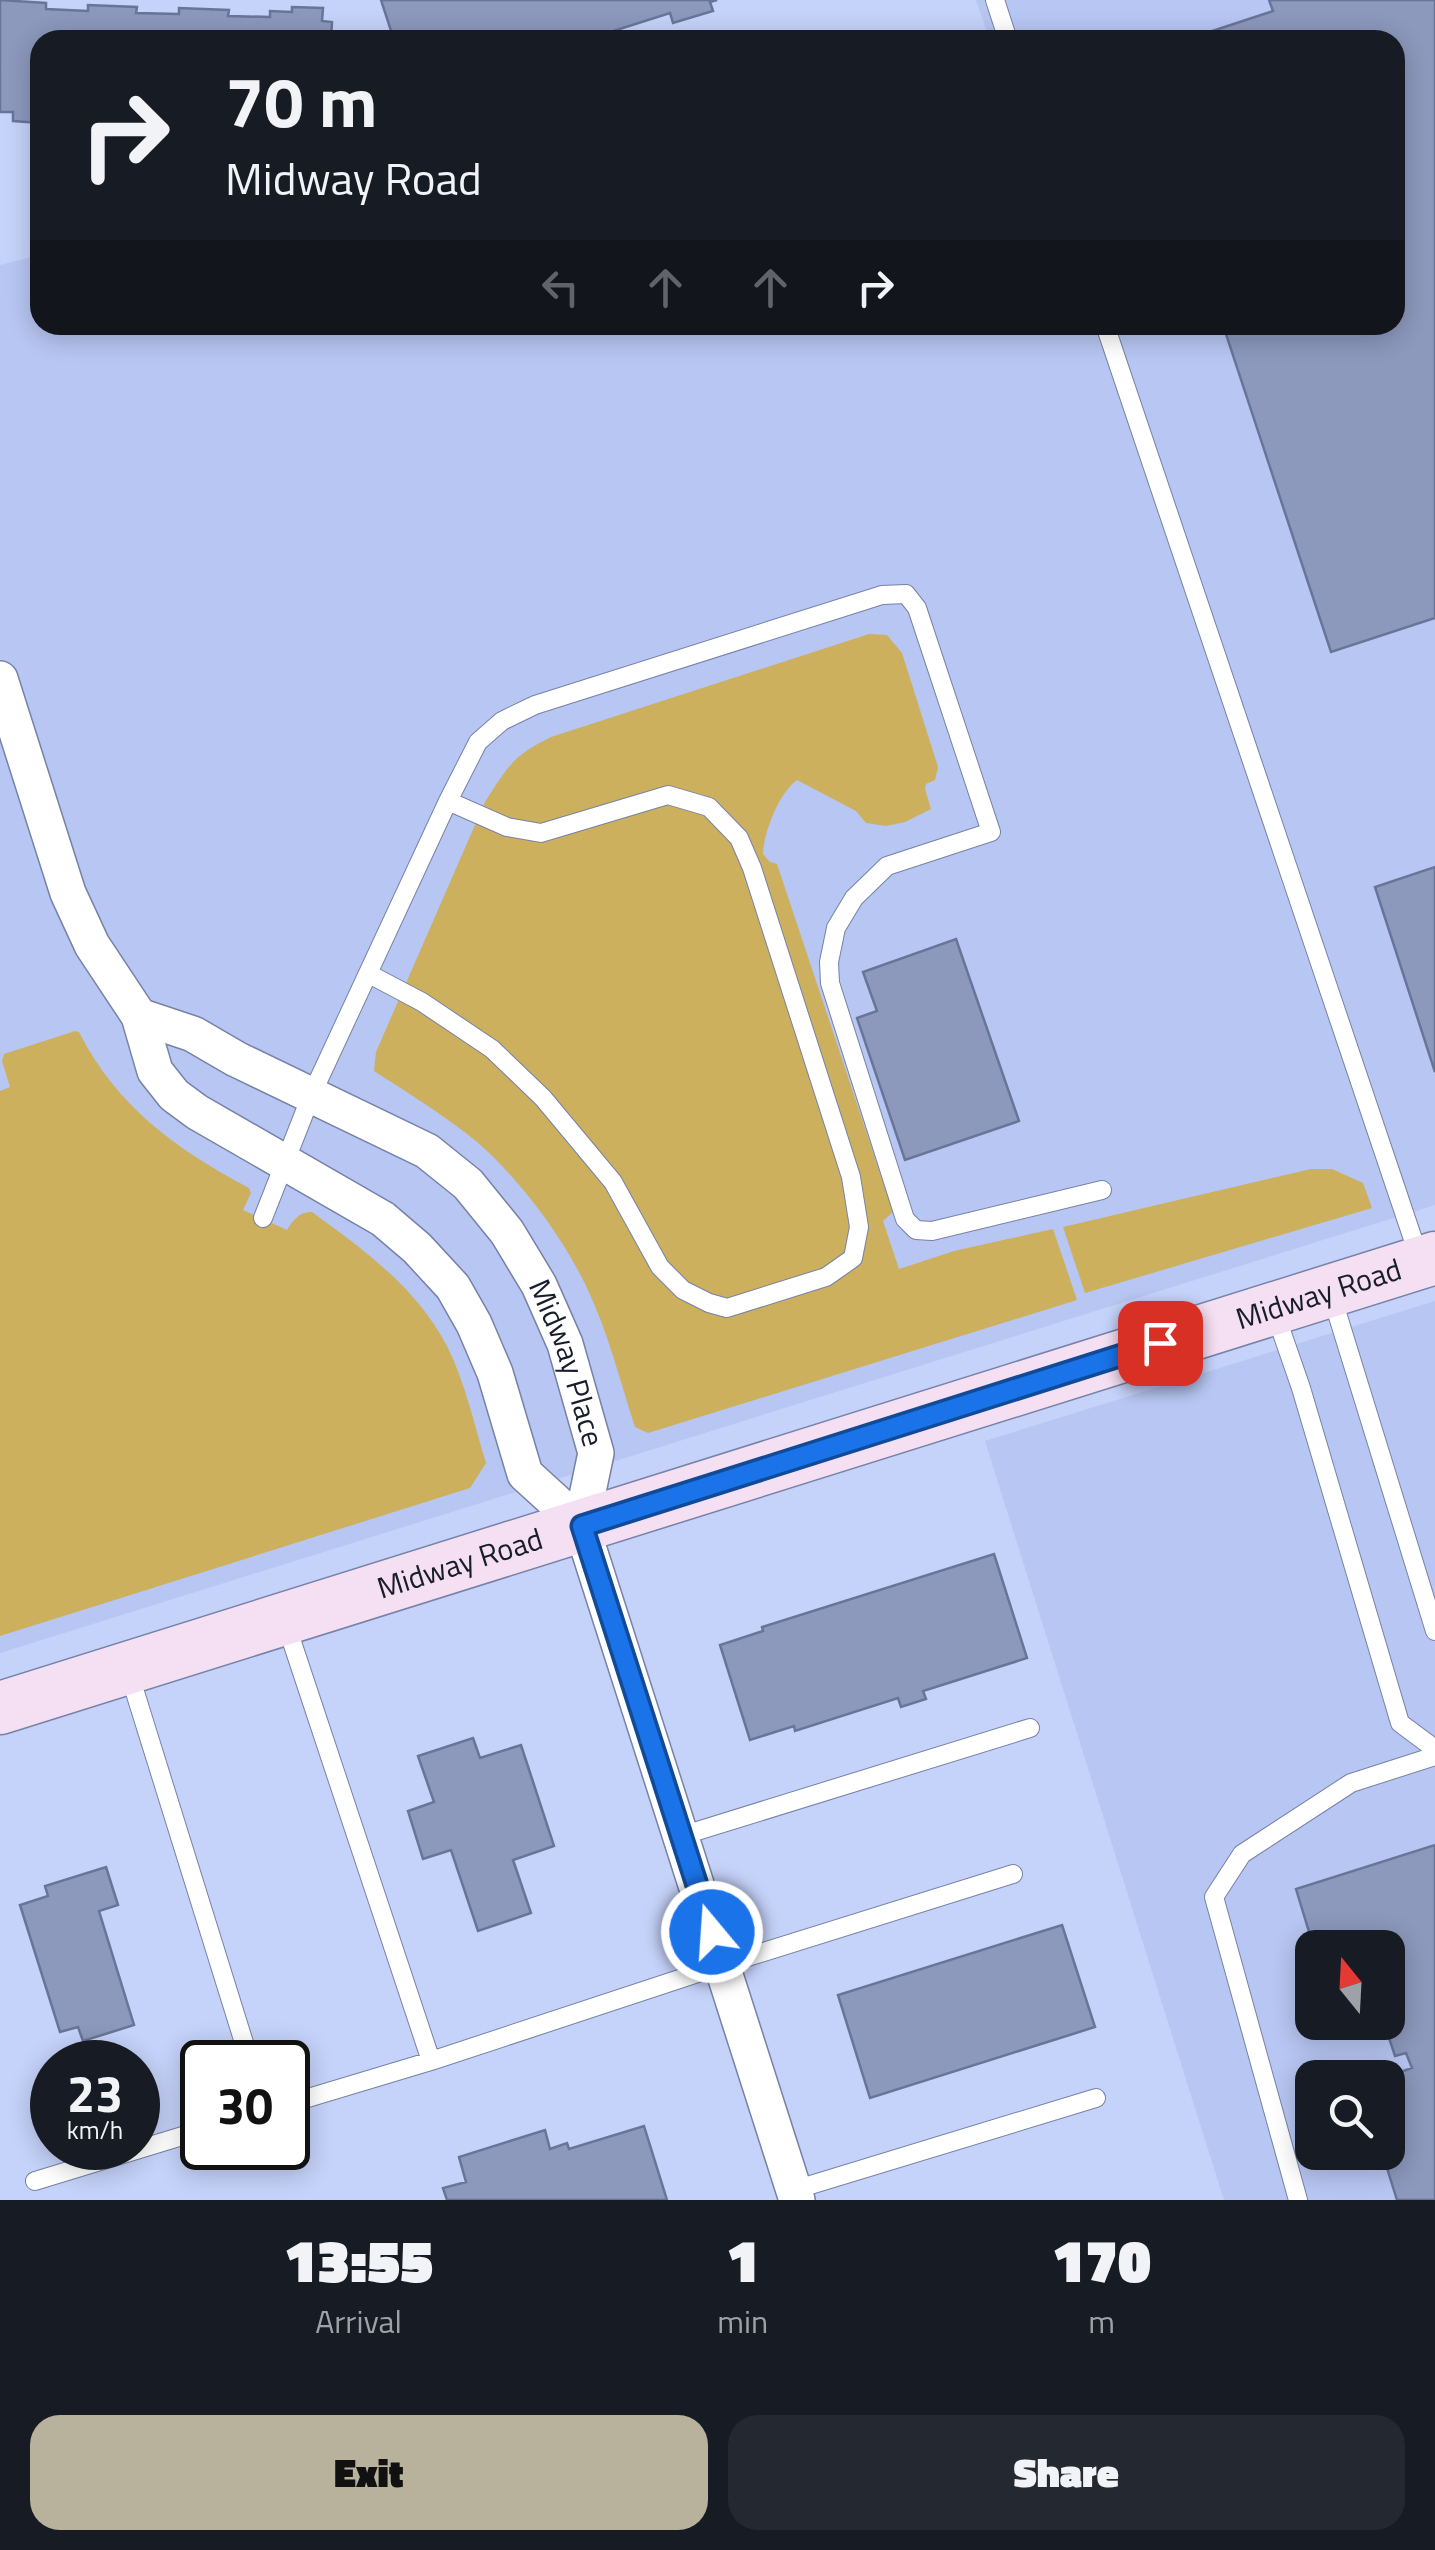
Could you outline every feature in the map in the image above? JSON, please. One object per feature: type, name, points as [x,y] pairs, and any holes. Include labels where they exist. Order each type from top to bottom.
[{"type":"main road","name":"Midway Road","points":[[0,1708],[1428,1260]]},
{"type":"street","points":[[0,679],[68,893],[92,945],[139,1016],[155,1071],[174,1095],[230,1132],[383,1219],[416,1248],[452,1287],[474,1324],[495,1373],[526,1474],[582,1526],[796,2195]]},
{"type":"street","name":"Midway Place","points":[[139,1016],[193,1034],[236,1059],[427,1150],[468,1184],[508,1232],[540,1286],[565,1344],[596,1453],[582,1526]]},
{"type":"lane","points":[[995,0],[1005,30]]},
{"type":"lane","points":[[1108,335],[1428,1260]]},
{"type":"lane","points":[[263,1218],[311,1096],[478,742],[502,721],[535,705],[882,595],[906,594],[917,608],[990,832],[886,866],[854,898],[836,928],[829,962],[830,983],[905,1219],[916,1230],[932,1230],[1102,1190]]},
{"type":"lane","points":[[369,974],[422,1002],[492,1049],[543,1098],[612,1182],[660,1267],[683,1290],[727,1308],[826,1277],[853,1258],[859,1227],[852,1178],[739,838],[709,806],[668,795],[541,834],[507,827],[448,801]]},
{"type":"lane","points":[[1330,1290],[1435,1631]]},
{"type":"lane","points":[[1273,1308],[1302,1388],[1400,1723],[1435,1753],[1351,1783],[1242,1854],[1214,1897],[1298,2200]]},
{"type":"lane","points":[[284,1619],[431,2061]]},
{"type":"lane","points":[[128,1668],[243,2040]]},
{"type":"lane","points":[[680,1836],[1030,1728]]},
{"type":"lane","points":[[310,2097],[1013,1874]]},
{"type":"lane","points":[[796,2195],[1096,2098]]},
{"type":"lane","points":[[35,2181],[180,2137]]},
{"type":"shaded area","points":[[976,0],[1435,0],[1435,1205],[0,1653],[0,265],[30,258],[30,335],[1405,335],[1405,30],[986,30]]},
{"type":"shaded area","points":[[869,634],[887,635],[902,653],[938,767],[935,780],[926,784],[925,789],[931,809],[905,822],[886,826],[866,823],[856,811],[797,780],[774,813],[763,854],[777,864],[893,1212],[883,1221],[899,1269],[954,1251],[1053,1229],[1077,1300],[648,1433],[635,1427],[594,1305],[553,1229],[524,1190],[476,1141],[374,1071],[376,1052],[485,802],[519,757],[551,737]]},
{"type":"shaded area","points":[[75,1031],[111,1083],[151,1124],[197,1158],[249,1188],[251,1193],[243,1210],[287,1230],[297,1217],[312,1212],[404,1288],[447,1346],[486,1463],[470,1488],[0,1636],[0,1091],[10,1087],[2,1061],[4,1054]]},
{"type":"shaded area","points":[[1311,1169],[1332,1169],[1363,1183],[1372,1208],[1085,1293],[1063,1227]]},
{"type":"shaded area","points":[[1435,1301],[1435,2200],[1224,2200],[985,1441]]},
{"type":"building","points":[[0,0],[46,3],[46,9],[88,11],[88,5],[137,7],[136,13],[179,14],[179,8],[229,10],[228,16],[270,17],[270,11],[292,12],[292,7],[323,8],[322,21],[332,22],[332,30],[30,30],[30,122],[13,121],[13,112],[0,112]]},
{"type":"building","points":[[381,0],[717,0],[710,2],[713,11],[673,23],[670,13],[616,30],[391,30]]},
{"type":"building","points":[[1269,0],[1435,0],[1435,618],[1331,652],[1226,335],[1405,335],[1405,30],[1215,30],[1273,11]]},
{"type":"building","points":[[1435,867],[1435,1072],[1375,887]]},
{"type":"building","points":[[956,939],[1019,1121],[905,1160],[857,1018],[877,1011],[863,972]]},
{"type":"building","points":[[994,1554],[1027,1658],[923,1691],[926,1699],[901,1707],[898,1698],[795,1731],[794,1726],[750,1740],[720,1645],[763,1631],[762,1627]]},
{"type":"building","points":[[473,1738],[480,1758],[521,1745],[554,1846],[513,1860],[531,1913],[478,1931],[451,1850],[423,1859],[408,1811],[434,1802],[418,1756]]},
{"type":"building","points":[[1435,1845],[1435,2200],[1397,2200],[1388,2170],[1405,2170],[1405,2070],[1412,2068],[1406,2053],[1395,2056],[1390,2040],[1405,2040],[1405,1930],[1309,1930],[1296,1889]]},
{"type":"building","points":[[106,1867],[118,1905],[99,1911],[134,2025],[86,2040],[78,2027],[60,2032],[20,1905],[48,1896],[45,1886]]},
{"type":"building","points":[[1062,1925],[1095,2027],[870,2098],[838,1995]]},
{"type":"building","points":[[644,2126],[667,2200],[447,2200],[443,2188],[466,2182],[459,2157],[545,2130],[550,2149],[567,2143],[569,2149]]},
{"type":"route","points":[[712,1932],[582,1526],[1160,1343]]}]
